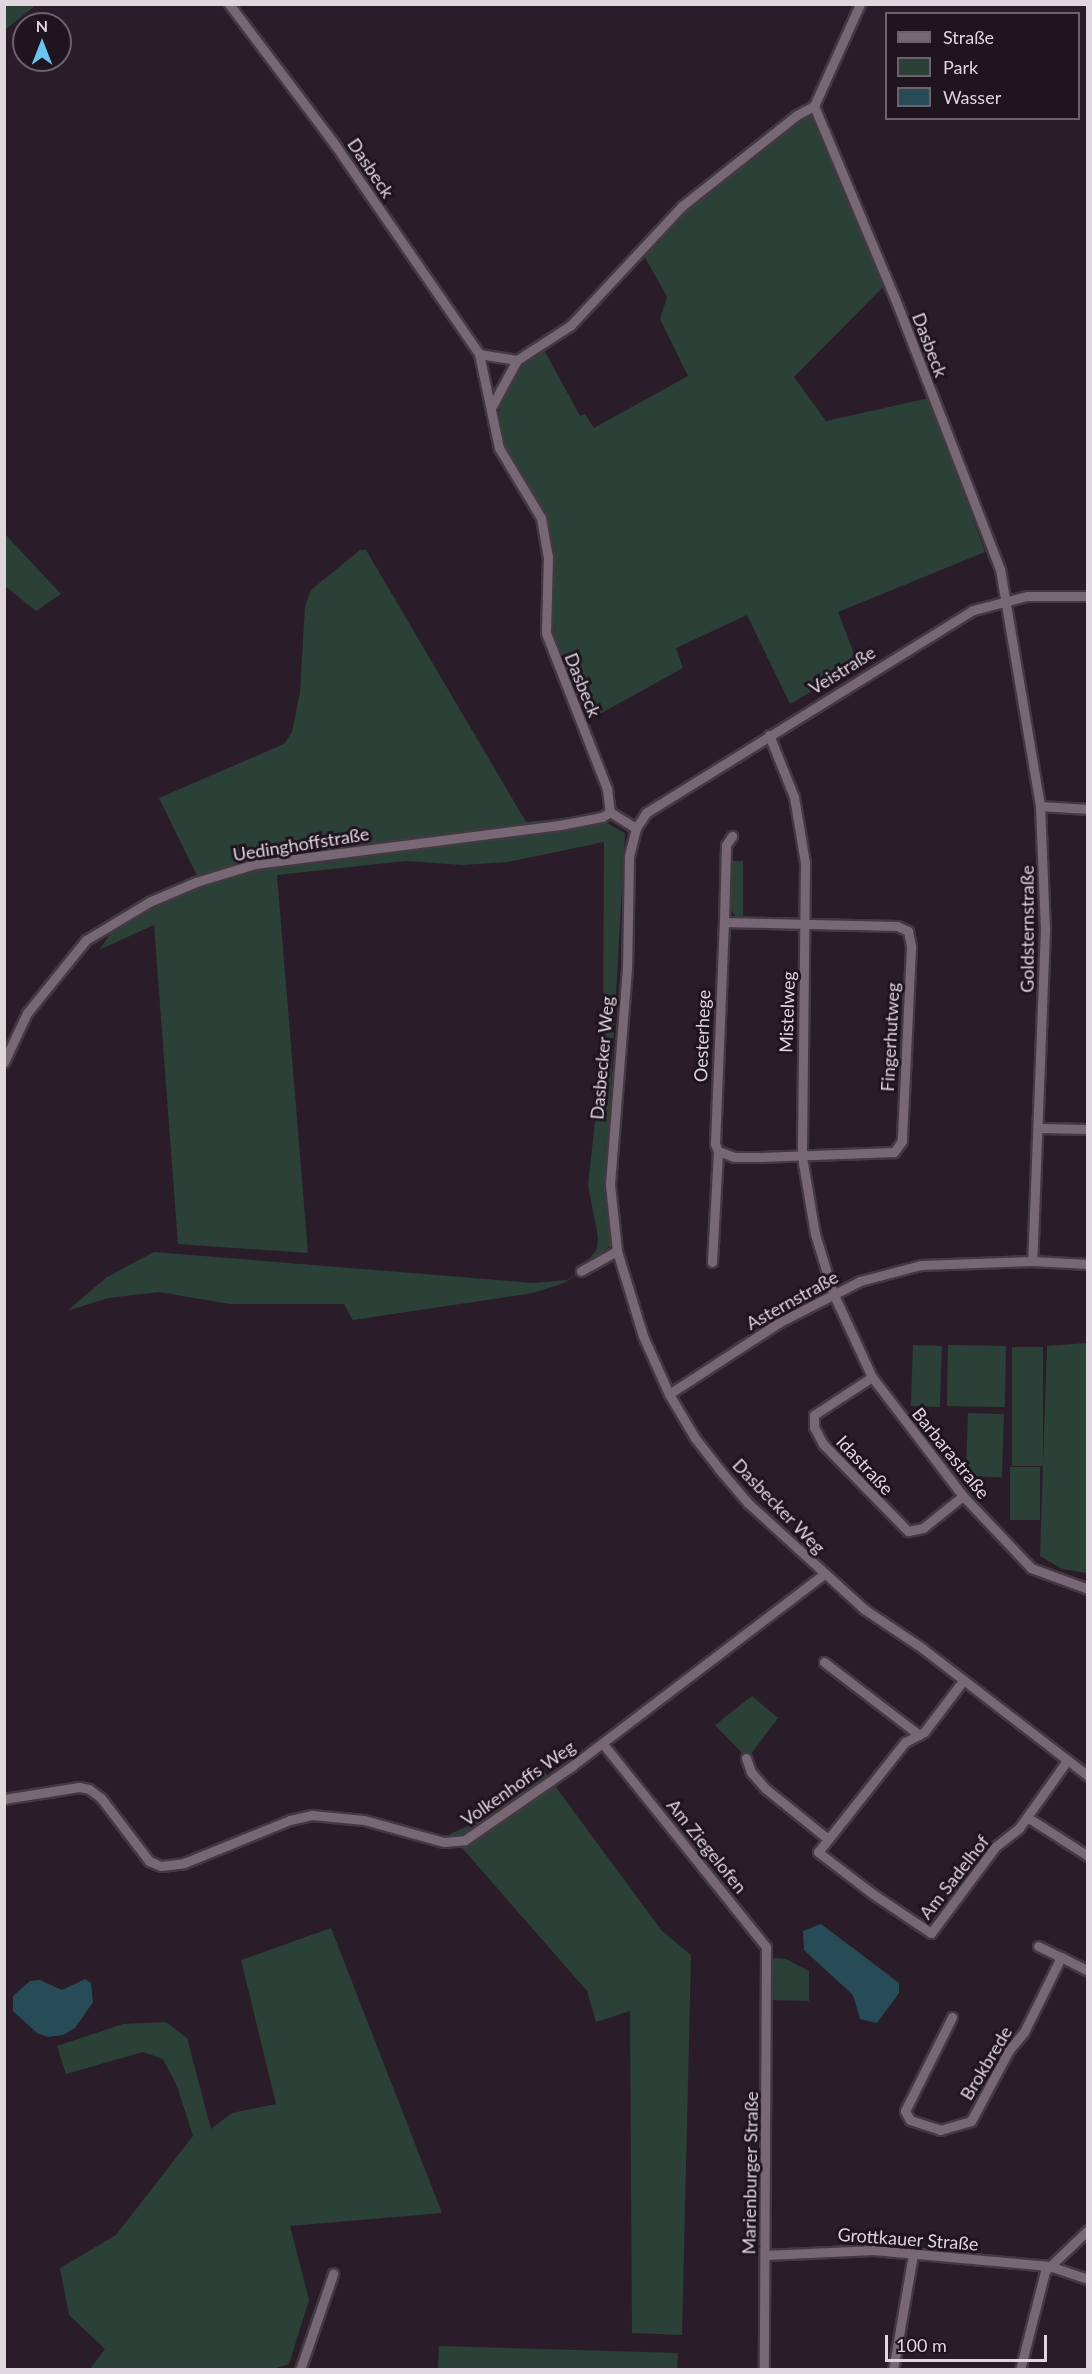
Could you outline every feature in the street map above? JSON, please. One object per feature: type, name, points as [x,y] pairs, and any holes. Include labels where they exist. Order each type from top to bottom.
[{"type":"street","name":"Dasbeck","points":[[229,4],[333,142],[479,354],[492,406],[499,448],[541,518],[549,555],[546,633],[607,789],[609,812]]},
{"type":"street","points":[[492,406],[517,360],[586,313],[682,206],[797,115],[814,106],[860,4]]},
{"type":"street","name":"Dasbeck","points":[[814,106],[894,296],[1000,569],[1007,599]]},
{"type":"street","points":[[479,354],[517,360]]},
{"type":"street","name":"Veistraße","points":[[636,828],[652,806],[944,625],[973,610],[1007,599],[1088,596]]},
{"type":"street","name":"Goldsternstraße","points":[[1007,599],[1040,806],[1045,929],[1032,1261]]},
{"type":"street","name":"Mistelweg","points":[[769,735],[797,810],[805,863],[807,923],[802,1157],[814,1234],[833,1293]]},
{"type":"street","points":[[1040,806],[1088,809]]},
{"type":"street","points":[[609,812],[636,828]]},
{"type":"street","name":"Uedinghoffstraße","points":[[4,1062],[27,1013],[86,940],[112,922],[196,882],[255,864],[560,825],[602,817],[609,812]]},
{"type":"street","name":"Dasbecker Weg","points":[[636,828],[629,857],[627,968],[610,1185],[617,1251],[643,1336],[669,1394],[695,1438],[748,1503],[823,1575],[1066,1762],[1088,1776]]},
{"type":"street","name":"Oesterhege","points":[[712,1262],[718,1151],[715,1144],[726,845],[732,836]]},
{"type":"street","points":[[724,922],[807,923]]},
{"type":"street","name":"Fingerhutweg","points":[[802,1157],[888,1154],[902,1141],[910,947],[908,931],[897,926],[807,923]]},
{"type":"street","points":[[1039,1128],[1088,1130]]},
{"type":"street","points":[[718,1151],[734,1157],[802,1157]]},
{"type":"street","points":[[581,1271],[617,1251]]},
{"type":"street","name":"Asternstraße","points":[[669,1394],[780,1322],[860,1281],[921,1265],[1032,1261],[1088,1264]]},
{"type":"street","name":"Barbarastraße","points":[[833,1293],[872,1377],[963,1496],[1031,1568],[1088,1589]]},
{"type":"street","name":"Idastraße","points":[[872,1377],[814,1415],[814,1427],[823,1444],[908,1531],[923,1528],[963,1496]]},
{"type":"street","name":"Volkenhoffs Weg","points":[[4,1799],[79,1787],[89,1789],[101,1798],[149,1861],[161,1866],[184,1863],[290,1820],[312,1815],[364,1820],[456,1842],[493,1825],[603,1744],[823,1575]]},
{"type":"street","points":[[824,1662],[919,1735]]},
{"type":"street","points":[[746,1758],[751,1772],[766,1789],[828,1839],[905,1742],[919,1735],[962,1682]]},
{"type":"street","name":"Am Ziegelofen","points":[[603,1744],[766,1947],[768,1976]]},
{"type":"street","name":"Am Sadelhof","points":[[828,1839],[819,1852],[873,1894],[931,1934],[995,1847],[1027,1817],[1066,1762]]},
{"type":"street","points":[[1027,1817],[1088,1856]]},
{"type":"street","points":[[1038,1946],[1088,1971]]},
{"type":"street","name":"Brokbrede","points":[[952,2017],[906,2111],[910,2120],[940,2130],[971,2121],[1009,2050],[1024,2032],[1062,1957]]},
{"type":"street","name":"Marienburger Straße","points":[[764,2370],[768,1976]]},
{"type":"street","points":[[1020,2370],[1032,2313],[1049,2265],[1088,2230]]},
{"type":"street","name":"Grottkauer Straße","points":[[765,2255],[836,2250],[913,2254],[1049,2265],[1088,2279]]},
{"type":"street","points":[[893,2370],[913,2254]]},
{"type":"street","points":[[300,2370],[333,2274]]},
{"type":"green space","points":[[5,4],[36,4],[27,12],[12,12],[12,24],[5,30]]},
{"type":"green space","points":[[810,116],[819,125],[885,285],[794,377],[826,421],[929,398],[985,552],[838,612],[858,664],[790,704],[747,615],[676,648],[683,668],[587,721],[555,649],[548,622],[552,557],[544,517],[500,436],[498,418],[504,390],[518,367],[542,346],[580,416],[585,414],[594,428],[688,376],[660,319],[667,297],[642,252],[683,208],[799,117]]},
{"type":"green space","points":[[4,533],[61,594],[36,611],[5,586]]},
{"type":"green space","points":[[360,550],[366,550],[526,822],[592,815],[625,833],[606,1176],[612,1245],[585,1264],[597,1249],[598,1237],[588,1185],[603,1048],[604,842],[508,862],[463,865],[406,861],[277,875],[308,1253],[178,1244],[154,925],[99,950],[117,925],[201,884],[159,798],[284,744],[292,732],[300,692],[305,606],[311,590]]},
{"type":"green space","points":[[731,861],[743,861],[743,916],[735,916],[729,907]]},
{"type":"green space","points":[[154,1252],[534,1283],[567,1280],[602,1260],[562,1284],[533,1293],[353,1320],[344,1304],[230,1304],[159,1292],[108,1298],[67,1311],[107,1277]]},
{"type":"green space","points":[[1088,1343],[1087,1573],[1062,1569],[1040,1556],[1047,1346]]},
{"type":"green space","points":[[913,1345],[942,1346],[940,1407],[911,1406]]},
{"type":"green space","points":[[948,1345],[1006,1346],[1005,1407],[947,1406]]},
{"type":"green space","points":[[1012,1347],[1043,1347],[1043,1466],[1012,1466]]},
{"type":"green space","points":[[968,1413],[1004,1414],[1002,1477],[966,1476]]},
{"type":"green space","points":[[1010,1467],[1040,1467],[1040,1520],[1010,1520]]},
{"type":"green space","points":[[752,1696],[778,1718],[751,1754],[744,1755],[715,1725]]},
{"type":"green space","points":[[544,1771],[662,1931],[691,1955],[682,2335],[632,2333],[630,2011],[596,2022],[587,1991],[450,1834],[468,1826]]},
{"type":"green space","points":[[331,1928],[442,2213],[290,2226],[309,2300],[289,2364],[270,2370],[90,2369],[105,2349],[69,2315],[60,2268],[116,2235],[193,2136],[177,2086],[163,2059],[143,2052],[66,2074],[57,2046],[123,2024],[166,2022],[187,2038],[211,2129],[232,2113],[276,2104],[241,1960]]},
{"type":"green space","points":[[771,1958],[786,1959],[809,1971],[809,2001],[770,2000]]},
{"type":"green space","points":[[439,2346],[678,2353],[677,2369],[438,2369]]},
{"type":"water","points":[[821,1924],[899,1983],[899,1993],[877,2023],[860,2019],[853,1995],[804,1950],[803,1931]]},
{"type":"water","points":[[85,1979],[91,1983],[93,2002],[75,2028],[63,2035],[48,2037],[37,2033],[13,2011],[13,1996],[30,1981],[40,1980],[62,1990]]}]
